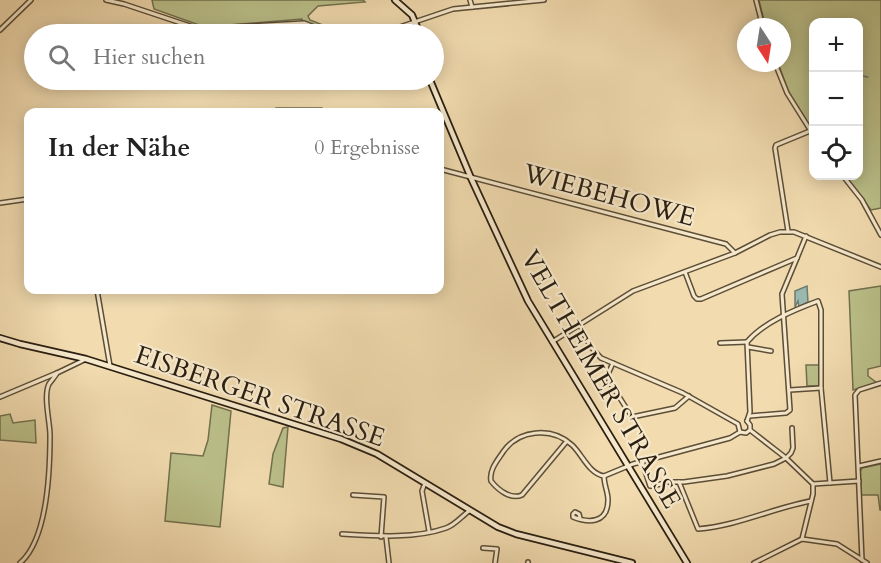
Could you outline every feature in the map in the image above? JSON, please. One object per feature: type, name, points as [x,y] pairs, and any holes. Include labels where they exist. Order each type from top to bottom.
[{"type":"main road","points":[[395,0],[416,24]]},
{"type":"main road","name":"VELTHEIMER STRASSE","points":[[434,90],[442,108]]},
{"type":"main road","name":"VELTHEIMER STRASSE","points":[[444,113],[528,301],[687,563]]},
{"type":"main road","name":"EISBERGER STRASSE","points":[[0,338],[110,366],[340,439],[377,454],[498,527],[516,534],[632,563]]},
{"type":"street","points":[[0,30],[31,0]]},
{"type":"street","points":[[106,0],[184,24]]},
{"type":"street","points":[[470,0],[472,7]]},
{"type":"street","points":[[407,24],[453,9],[544,0]]},
{"type":"street","points":[[756,0],[761,18]]},
{"type":"street","points":[[286,24],[307,24]]},
{"type":"street","points":[[779,72],[787,93],[809,129]]},
{"type":"street","points":[[788,231],[775,148],[776,145],[809,131]]},
{"type":"street","name":"WIEBEHOWE","points":[[444,170],[726,243],[735,253]]},
{"type":"street","points":[[846,180],[856,191],[881,235]]},
{"type":"street","points":[[0,203],[24,200]]},
{"type":"street","points":[[552,342],[626,295],[735,253],[770,236],[788,231],[806,236],[881,267]]},
{"type":"street","points":[[750,416],[789,412],[790,390],[782,294],[806,236]]},
{"type":"street","points":[[685,272],[694,296],[701,299],[797,258]]},
{"type":"street","points":[[98,294],[110,366]]},
{"type":"street","points":[[747,342],[756,331],[818,301],[821,310],[821,388],[830,483]]},
{"type":"street","points":[[580,326],[595,353],[689,396],[738,424],[740,432]]},
{"type":"street","points":[[720,342],[747,342]]},
{"type":"street","points":[[747,342],[750,416],[747,422]]},
{"type":"street","points":[[748,347],[771,351]]},
{"type":"street","points":[[0,397],[86,359]]},
{"type":"street","points":[[613,363],[608,374],[609,381],[632,417],[675,408],[689,396]]},
{"type":"street","points":[[20,563],[35,545],[44,510],[50,434],[47,393],[57,373]]},
{"type":"street","points":[[862,560],[855,396],[859,390],[881,383]]},
{"type":"street","points":[[790,390],[821,388]]},
{"type":"street","points":[[738,424],[743,421],[747,422]]},
{"type":"street","points":[[747,422],[750,430],[786,458],[813,484],[859,481]]},
{"type":"street","points":[[642,461],[650,486],[744,472],[786,458],[793,448],[792,428]]},
{"type":"street","points":[[567,441],[522,495],[510,496],[491,481],[492,469],[508,444],[521,435],[547,434],[567,441],[596,473],[604,476],[642,461],[730,438],[740,432],[746,433],[750,430]]},
{"type":"street","points":[[859,466],[881,461]]},
{"type":"street","points":[[580,518],[586,522],[594,521],[604,514],[608,500],[604,489],[604,476]]},
{"type":"street","points":[[679,482],[698,530],[729,524],[811,501]]},
{"type":"street","points":[[425,483],[422,491],[429,531]]},
{"type":"street","points":[[802,539],[813,484]]},
{"type":"street","points":[[353,495],[384,497],[381,537]]},
{"type":"street","points":[[342,534],[386,537],[446,528],[469,511]]},
{"type":"street","points":[[386,537],[388,563]]},
{"type":"street","points":[[754,563],[802,539],[837,544],[867,563]]},
{"type":"street","points":[[483,548],[497,549],[495,563]]},
{"type":"green space","points":[[152,0],[363,0],[365,2],[318,6],[308,16],[310,20],[320,24],[308,24],[302,19],[241,24],[196,24],[154,9]]},
{"type":"green space","points":[[759,0],[881,0],[881,208],[871,210],[848,180],[863,180],[863,18],[809,18],[809,126],[789,93],[781,72],[791,72],[791,18],[763,18]]},
{"type":"green space","points":[[881,286],[881,366],[868,369],[868,376],[877,383],[853,390],[849,291]]},
{"type":"green space","points":[[806,365],[821,365],[818,386],[807,386]]},
{"type":"green space","points":[[212,405],[231,411],[220,527],[165,521],[171,453],[203,456],[208,440]]},
{"type":"green space","points":[[10,414],[13,423],[35,420],[36,443],[0,440],[0,416]]},
{"type":"green space","points":[[288,427],[283,487],[269,484],[273,454],[283,428]]},
{"type":"green space","points":[[881,464],[880,510],[878,495],[861,495],[860,472],[862,468]]},
{"type":"water","points":[[807,286],[808,302],[799,307],[798,301],[795,307],[795,291]]},
{"type":"waterway","points":[[863,76],[868,77]]}]
